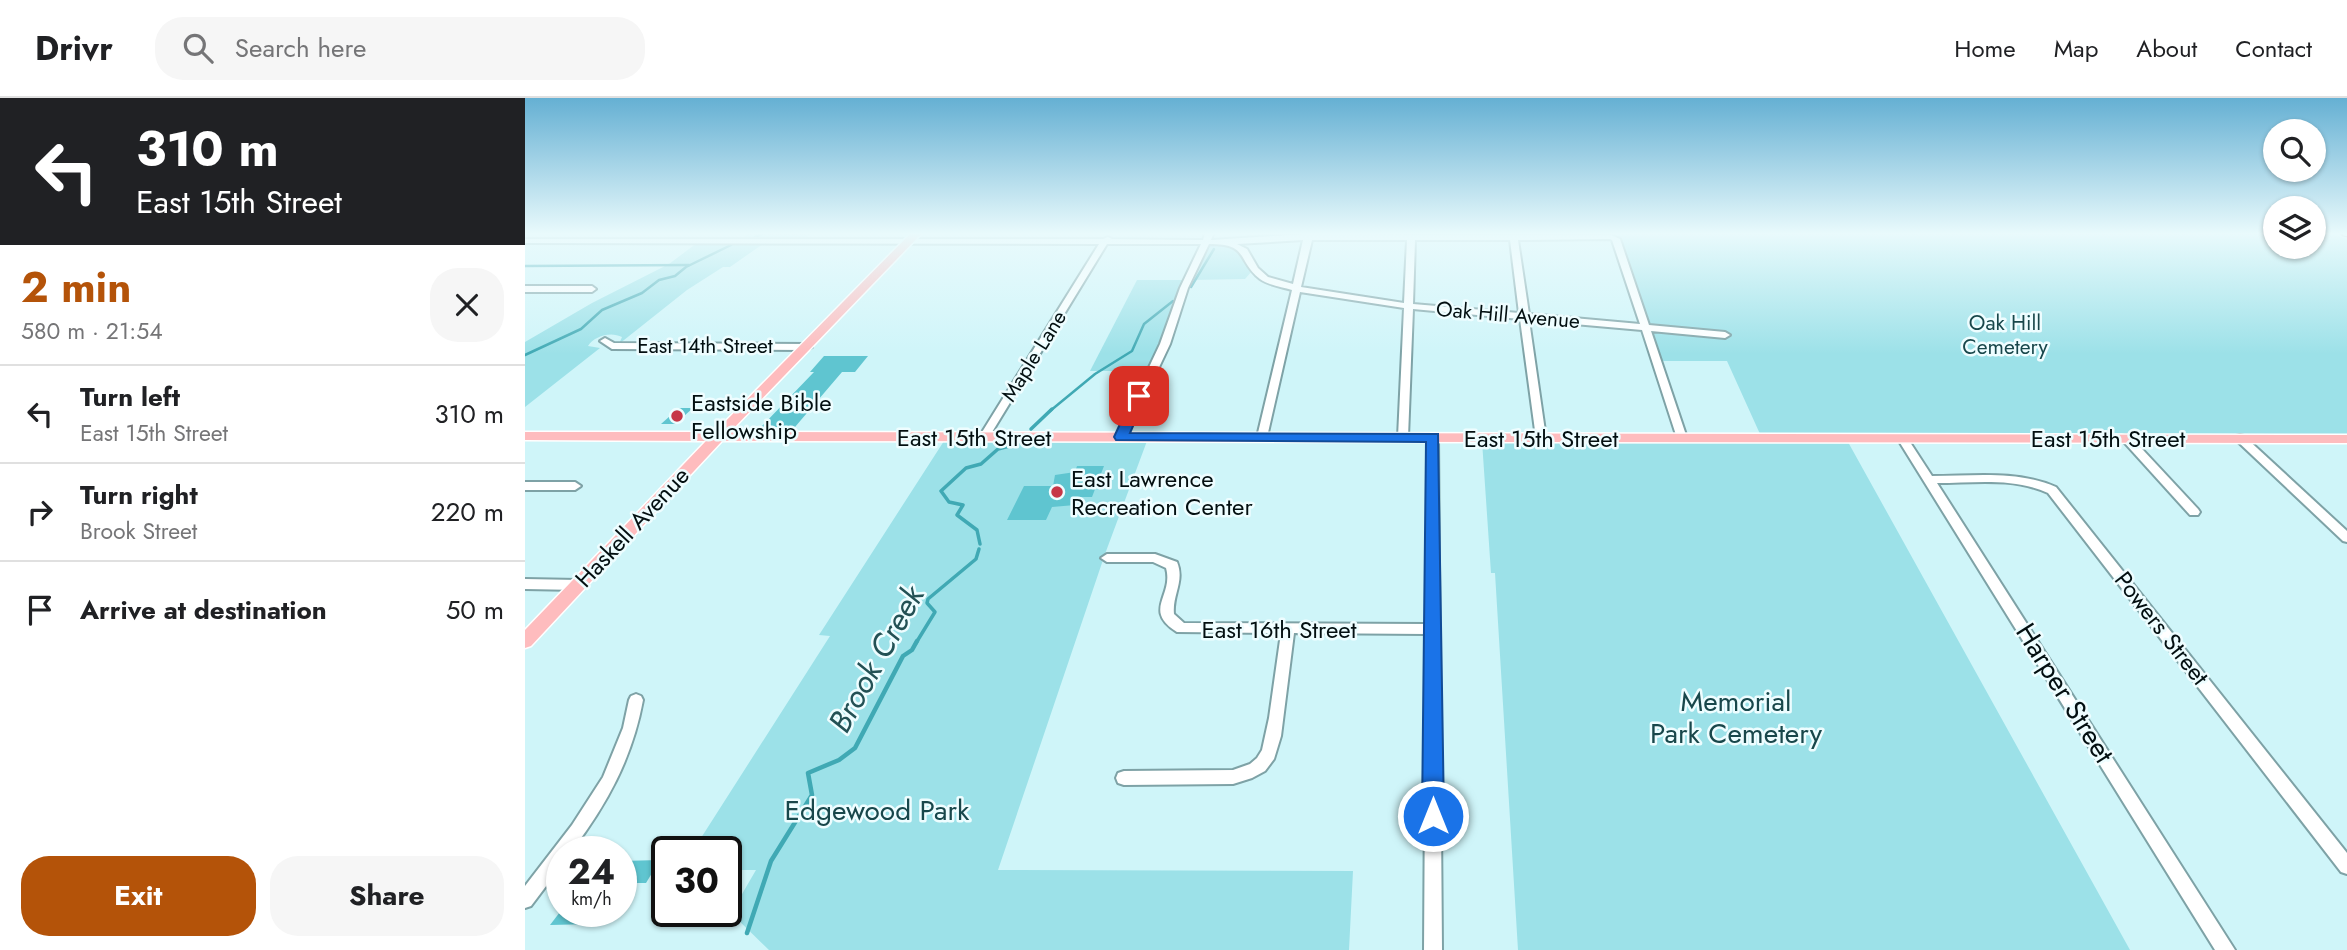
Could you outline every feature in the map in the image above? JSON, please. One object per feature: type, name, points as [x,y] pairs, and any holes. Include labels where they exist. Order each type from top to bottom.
[{"type":"main road","name":"Haskell Avenue","points":[[525,641],[877,274]]},
{"type":"main road","name":"East 15th Street","points":[[525,436],[2347,439]]},
{"type":"street","name":"Maple Lane","points":[[984,437],[1087,274]]},
{"type":"street","points":[[1121,437],[1165,344],[1191,274]]},
{"type":"street","name":"Oak Hill Avenue","points":[[1258,274],[1265,279],[1296,289],[1409,306],[1725,335]]},
{"type":"street","points":[[1262,437],[1300,274]]},
{"type":"street","points":[[1403,438],[1410,274]]},
{"type":"street","points":[[1518,274],[1541,438]]},
{"type":"street","points":[[1626,274],[1682,438]]},
{"type":"street","points":[[525,289],[592,289]]},
{"type":"street","name":"East 14th Street","points":[[605,341],[612,346],[807,346]]},
{"type":"street","points":[[1433,438],[1433,950]]},
{"type":"street","name":"Harper Street","points":[[1902,438],[2226,950]]},
{"type":"street","points":[[2126,438],[2194,512]]},
{"type":"street","points":[[2240,438],[2347,538]]},
{"type":"street","name":"Powers Street","points":[[1929,480],[2022,480],[2052,490],[2347,866]]},
{"type":"street","points":[[525,486],[575,486]]},
{"type":"street","name":"East 16th Street","points":[[1107,558],[1155,558],[1173,565],[1175,575],[1166,614],[1169,620],[1182,628],[1433,629]]},
{"type":"street","points":[[525,584],[578,585]]},
{"type":"street","points":[[1124,778],[1233,777],[1245,775],[1257,768],[1270,750],[1288,629]]},
{"type":"street","points":[[525,900],[608,785],[628,741],[636,700]]},
{"type":"green space","points":[[650,274],[712,274],[687,290],[619,344],[622,337],[618,335],[598,337],[588,346],[600,348],[525,407],[525,342]]},
{"type":"green space","points":[[1193,274],[1250,274],[1245,279],[1190,280]]},
{"type":"green space","name":"Oak Hill Cemetery","points":[[1629,274],[2347,274],[2347,435],[1760,434],[1727,361],[1659,361],[1651,333],[1654,331],[1642,313]]},
{"type":"green space","points":[[1137,280],[1184,280],[1160,345],[1147,371],[1090,371]]},
{"type":"green space","name":"Edgewood Park","points":[[944,441],[1147,441],[1105,554],[998,870],[1353,871],[1349,950],[769,950],[742,924],[742,894],[756,870],[742,870],[742,836],[702,836],[830,636],[819,635]]},
{"type":"green space","name":"Memorial Park Cemetery","points":[[1482,441],[1848,442],[2130,950],[1518,950],[1495,573],[1491,573]]},
{"type":"building","points":[[824,356],[868,356],[855,372],[842,372],[795,427],[761,427],[814,372],[810,372]]},
{"type":"building","name":"Eastside Bible Fellowship","points":[[679,408],[693,408],[675,424],[661,424]]},
{"type":"building","name":"East Lawrence Recreation Center","points":[[1077,466],[1104,466],[1092,497],[1076,497],[1075,505],[1052,507],[1046,520],[1007,520],[1024,486],[1053,486],[1055,475],[1075,472]]},
{"type":"building","points":[[651,860],[651,875],[646,883],[637,883],[637,861]]},
{"type":"waterway","points":[[525,355],[581,329],[602,310],[642,293],[659,280],[678,274]]},
{"type":"waterway","name":"Brook Creek","points":[[1191,287],[1199,274]]},
{"type":"waterway","points":[[1050,411],[1095,374],[1132,351],[1144,324],[1173,301]]},
{"type":"waterway","name":"Brook Creek","points":[[1031,429],[1052,409]]},
{"type":"waterway","name":"Brook Creek","points":[[980,544],[977,530],[957,515],[963,505],[949,502],[941,491],[966,468],[981,464],[998,449],[1017,444]]},
{"type":"waterway","name":"Brook Creek","points":[[916,643],[935,612],[927,603],[928,599],[976,559],[979,549]]},
{"type":"waterway","name":"Brook Creek","points":[[747,933],[771,861],[812,795],[808,773],[839,760],[855,748],[903,656],[912,650],[917,641]]},
{"type":"place","name":"Eastside Bible Fellowship","points":[[677,416]]},
{"type":"place","name":"East Lawrence Recreation Center","points":[[1057,492]]},
{"type":"route","points":[[1139,396],[1121,437],[1433,438],[1433,816]]}]
